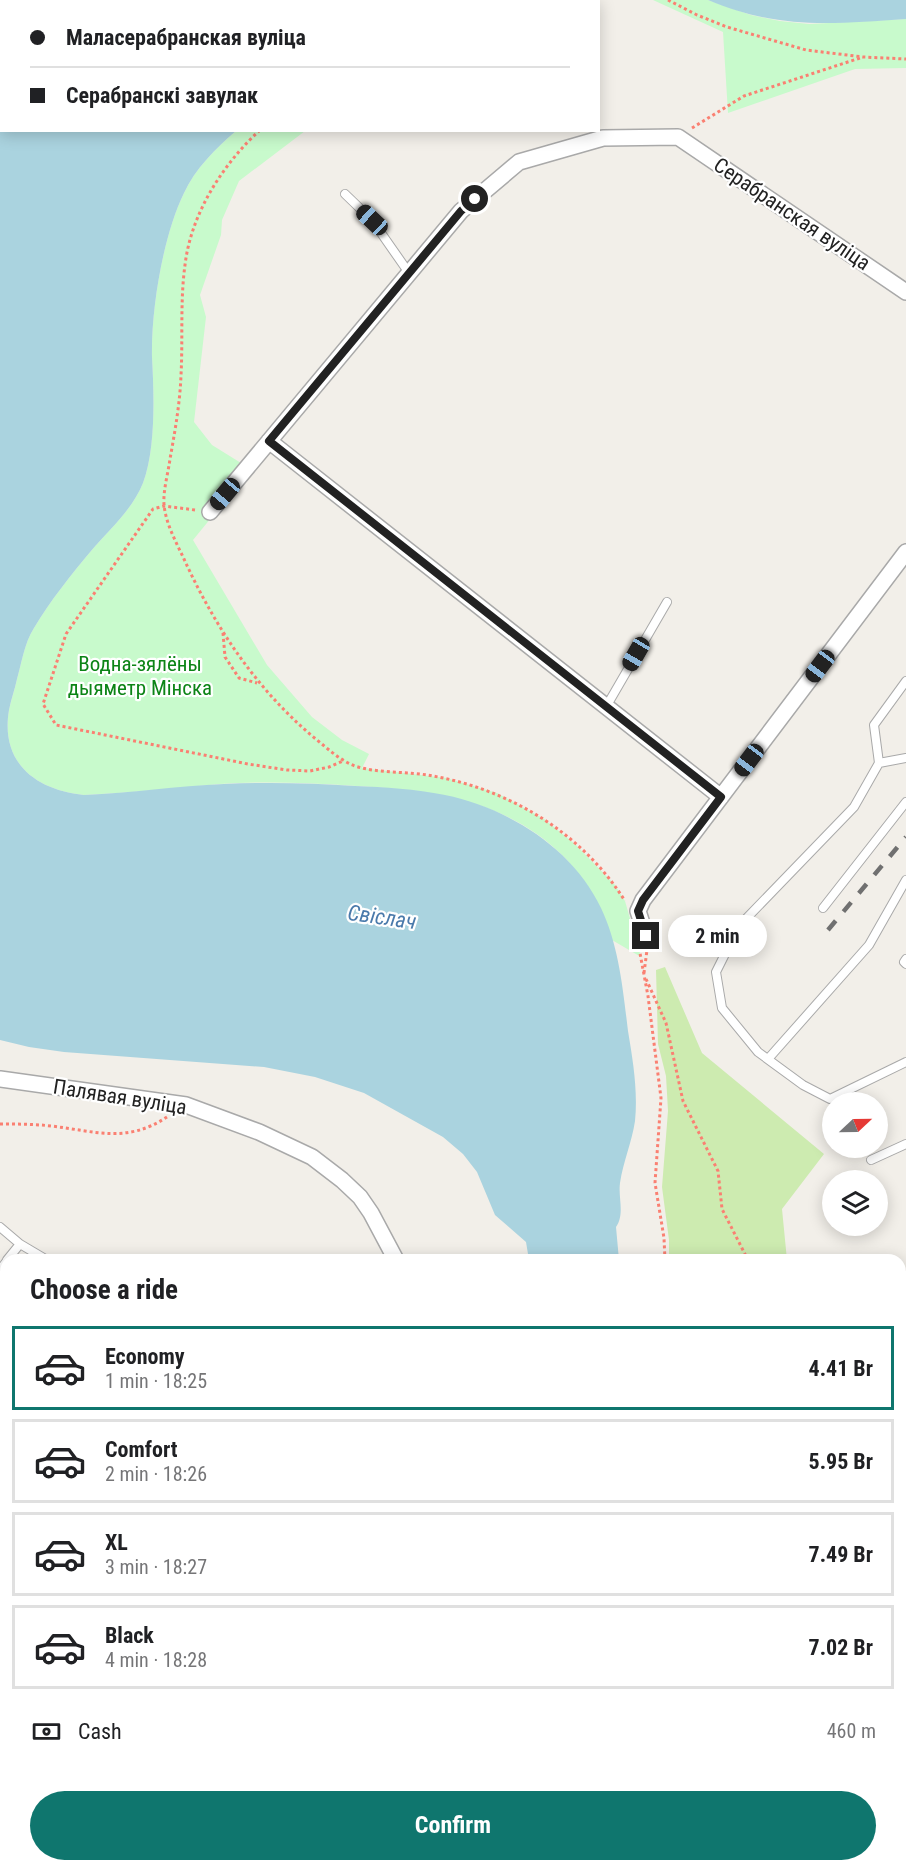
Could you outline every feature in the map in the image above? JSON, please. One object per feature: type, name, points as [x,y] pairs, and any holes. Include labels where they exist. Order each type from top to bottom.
[{"type":"street","points":[[210,512],[461,211],[519,162],[603,138],[678,137]]},
{"type":"street","name":"Серабранская вуліца","points":[[678,137],[906,292]]},
{"type":"street","points":[[269,441],[721,797]]},
{"type":"street","points":[[642,940],[638,911],[643,900],[906,552]]},
{"type":"street","name":"Палявая вуліца","points":[[0,1079],[186,1105],[259,1132],[312,1157],[342,1179],[360,1197],[393,1254]]},
{"type":"lane","points":[[345,194],[372,220],[409,273]]},
{"type":"lane","points":[[606,707],[667,602]]},
{"type":"lane","points":[[906,681],[873,725],[879,762],[854,807],[739,926],[716,972],[722,1008],[758,1052],[803,1085],[830,1099],[906,1062]]},
{"type":"lane","points":[[879,762],[906,759]]},
{"type":"lane","points":[[823,908],[906,802]]},
{"type":"lane","points":[[768,1059],[869,945],[906,880]]},
{"type":"lane","points":[[872,1161],[906,1144]]},
{"type":"lane","points":[[0,1227],[20,1244],[37,1254]]},
{"type":"lane","points":[[12,1254],[20,1244]]},
{"type":"path","points":[[668,0],[707,19],[763,38],[819,53],[906,59]]},
{"type":"path","points":[[678,137],[744,96],[863,57]]},
{"type":"path","points":[[258,132],[207,195],[191,238],[185,263],[182,292],[180,384],[164,506],[171,532],[208,608],[234,651],[259,683],[298,724],[343,761],[361,768],[446,778],[497,793],[524,806],[576,845],[615,885],[628,910]]},
{"type":"path","points":[[210,512],[164,506],[153,509],[66,634],[43,704],[56,725],[248,764],[310,771],[343,761]]},
{"type":"path","points":[[223,633],[225,657],[239,678],[259,683]]},
{"type":"path","points":[[642,940],[648,956],[644,974],[666,1023],[683,1101],[718,1171],[722,1209],[745,1254]]},
{"type":"path","points":[[642,940],[644,974],[662,1098],[655,1183],[665,1254]]},
{"type":"path","points":[[0,1124],[48,1125],[106,1134],[129,1134],[157,1124],[186,1105]]},
{"type":"green space","points":[[653,0],[708,0],[751,15],[809,24],[906,19],[906,68],[855,69],[728,113],[723,32]]},
{"type":"green space","name":"Водна-зялёны дыяметр Мінска","points":[[235,132],[304,132],[239,181],[222,220],[221,235],[200,295],[206,317],[194,422],[212,445],[241,463],[208,510],[211,518],[193,540],[267,665],[312,717],[342,740],[369,754],[362,768],[446,778],[497,793],[544,819],[576,845],[615,885],[625,901],[641,957],[612,940],[599,909],[574,870],[565,858],[543,838],[494,811],[468,802],[441,795],[385,788],[288,783],[220,784],[84,795],[51,787],[37,780],[16,759],[10,745],[9,710],[28,640],[68,579],[120,519],[133,502],[143,483],[152,438],[152,338],[156,295],[164,251],[184,193],[200,167]]},
{"type":"green space","points":[[665,967],[702,1053],[822,1152],[822,1157],[782,1209],[786,1254],[669,1254],[662,1187],[668,1111],[666,1076],[658,1044],[656,970]]},
{"type":"water","points":[[708,0],[906,0],[906,19],[829,23],[782,21],[734,10]]},
{"type":"water","name":"Свіслач","points":[[0,132],[235,132],[200,167],[189,184],[177,210],[164,251],[156,295],[152,338],[152,438],[143,483],[133,502],[68,579],[31,634],[9,710],[10,745],[16,759],[37,780],[67,792],[84,795],[257,783],[411,790],[445,795],[492,810],[515,821],[556,849],[589,886],[601,908],[612,937],[622,984],[635,1076],[636,1110],[634,1129],[620,1183],[621,1211],[616,1227],[618,1254],[528,1254],[526,1242],[495,1215],[477,1172],[463,1154],[443,1137],[364,1093],[315,1077],[264,1067],[64,1052],[0,1040]]},
{"type":"railway","points":[[828,930],[906,837]]},
{"type":"route","points":[[475,199],[461,211],[269,441],[721,797],[643,900],[638,911],[646,936]]}]
